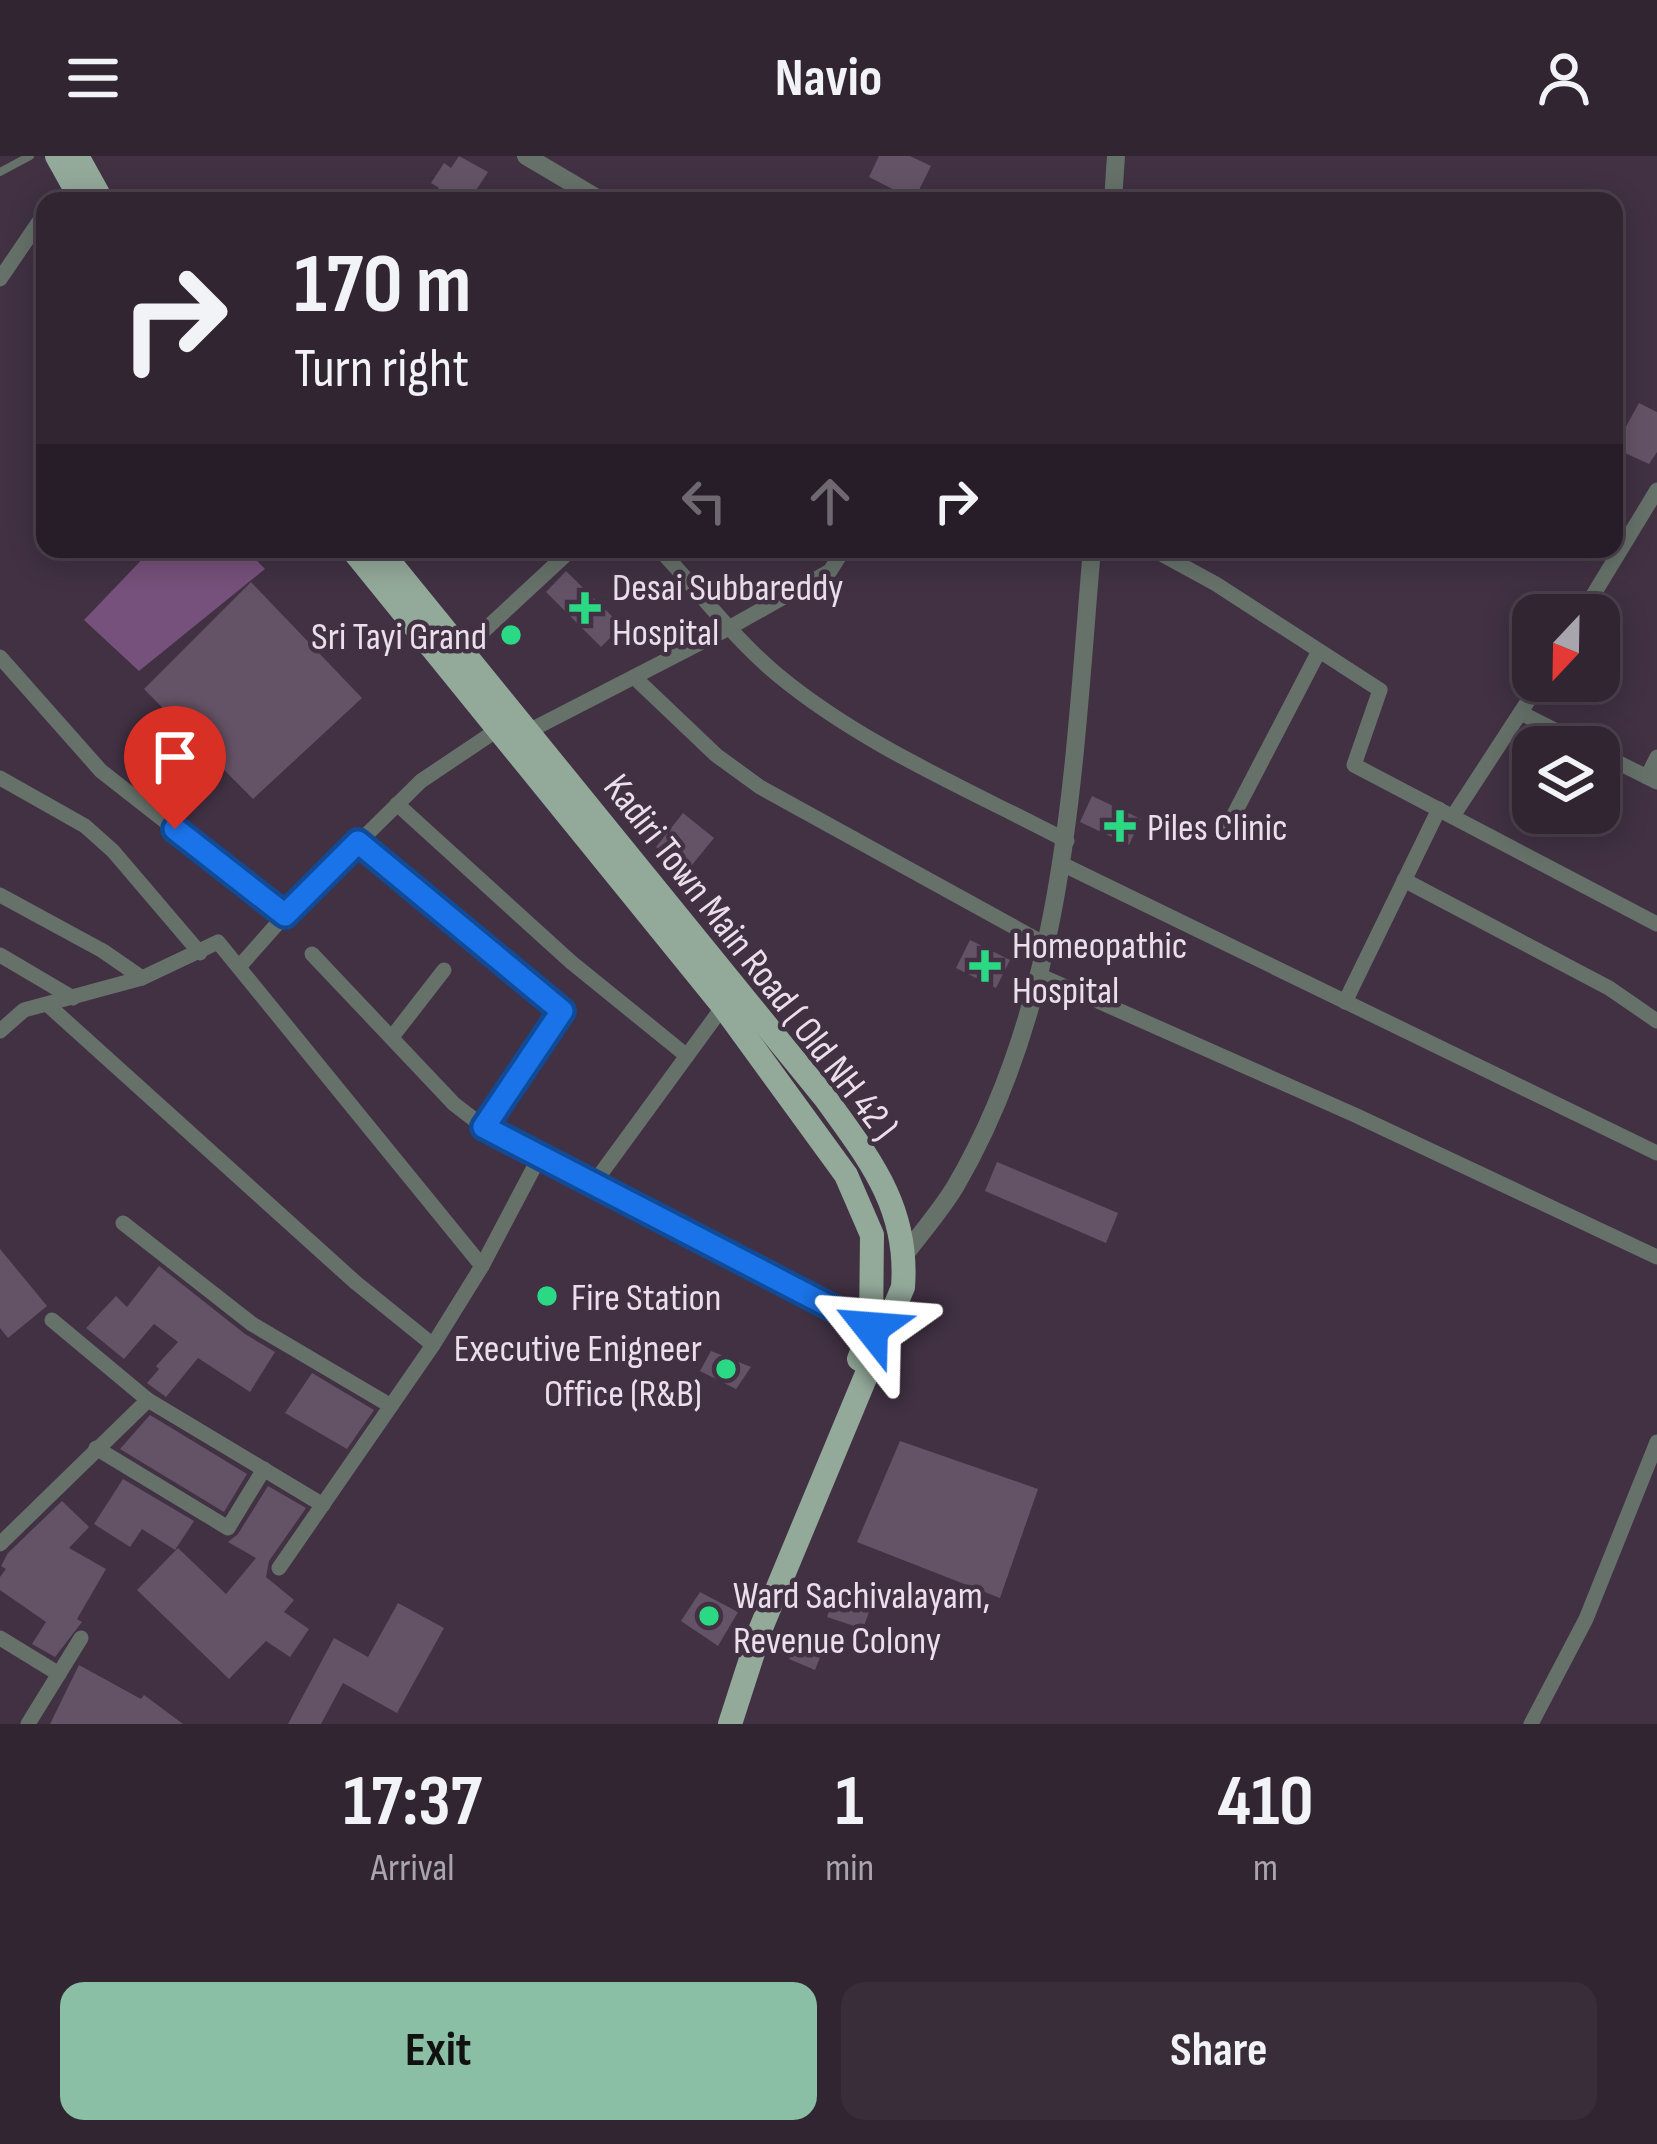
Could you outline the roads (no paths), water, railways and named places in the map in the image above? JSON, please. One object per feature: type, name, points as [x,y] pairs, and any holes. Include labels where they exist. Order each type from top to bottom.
[{"type":"main road","points":[[57,156],[80,192]]},
{"type":"main road","points":[[77,156],[82,192]]},
{"type":"main road","name":"Kadiri Town Main Road ( Old NH 42 )","points":[[360,558],[513,726],[729,997],[826,1099],[880,1177],[898,1217],[906,1253],[903,1287],[878,1332],[736,1664],[716,1724]]},
{"type":"main road","name":"Kadiri Town Main Road ( Old NH 42 )","points":[[387,558],[462,651],[513,726]]},
{"type":"main road","name":"Kadiri Town Main Road ( Old NH 42 )","points":[[729,997],[846,1175],[872,1235],[878,1332],[761,1628],[730,1724]]},
{"type":"street","points":[[526,156],[587,192]]},
{"type":"street","points":[[1114,192],[1116,156]]},
{"type":"street","points":[[0,279],[36,226]]},
{"type":"street","points":[[1623,546],[1657,490]]},
{"type":"street","points":[[462,651],[562,558]]},
{"type":"street","points":[[667,558],[727,629],[781,678],[852,728],[1067,841]]},
{"type":"street","points":[[239,968],[285,915],[421,781],[513,726],[634,677],[727,629],[830,571],[838,558]]},
{"type":"street","points":[[906,1253],[953,1189],[1002,1092],[1039,975],[1064,865],[1091,558]]},
{"type":"street","points":[[1167,558],[1380,690],[1354,765],[1657,924]]},
{"type":"street","points":[[1594,594],[1616,558]]},
{"type":"street","points":[[1229,824],[1319,651]]},
{"type":"street","points":[[0,657],[101,771],[285,915]]},
{"type":"street","points":[[634,677],[716,755],[760,787],[1045,944]]},
{"type":"street","points":[[1346,1002],[1404,880],[1527,702]]},
{"type":"street","points":[[1521,712],[1548,726]]},
{"type":"street","points":[[1620,764],[1652,780],[1657,757]]},
{"type":"street","points":[[0,778],[85,826],[113,851],[200,952]]},
{"type":"street","points":[[397,804],[571,962],[687,1056]]},
{"type":"street","points":[[358,842],[562,1011],[484,1127]]},
{"type":"street","points":[[1064,865],[1657,1153]]},
{"type":"street","points":[[1404,880],[1610,988],[1657,1022]]},
{"type":"street","points":[[0,895],[103,951],[142,978]]},
{"type":"street","points":[[0,1005],[24,1010],[73,998],[142,978],[218,942],[482,1266]]},
{"type":"street","points":[[312,954],[454,1104],[484,1127],[878,1332]]},
{"type":"street","points":[[0,955],[73,998]]},
{"type":"street","points":[[392,1037],[444,970]]},
{"type":"street","points":[[1039,975],[1355,1115],[1657,1257]]},
{"type":"street","points":[[594,1183],[729,997]]},
{"type":"street","points":[[48,1005],[355,1282],[433,1345]]},
{"type":"street","points":[[0,1031],[24,1010]]},
{"type":"street","points":[[279,1568],[433,1345],[482,1266],[540,1156]]},
{"type":"street","points":[[123,1223],[252,1324],[391,1406]]},
{"type":"street","points":[[52,1320],[148,1400],[322,1505]]},
{"type":"street","points":[[0,1544],[148,1400]]},
{"type":"street","points":[[1531,1724],[1586,1619],[1657,1442]]},
{"type":"street","points":[[95,1448],[228,1528],[264,1469]]},
{"type":"street","points":[[0,1638],[59,1674]]},
{"type":"street","points":[[28,1724],[82,1638]]},
{"type":"lane","points":[[0,172],[30,156]]},
{"type":"place","name":"Desai Subbareddy Hospital","points":[[585,608]]},
{"type":"place","name":"Sri Tayi Grand","points":[[511,635]]},
{"type":"place","name":"Piles Clinic","points":[[1120,826]]},
{"type":"place","name":"Homeopathic Hospital","points":[[985,966]]},
{"type":"place","name":"Fire Station","points":[[547,1296]]},
{"type":"place","name":"Executive Enigneer Office (R&B)","points":[[726,1369]]},
{"type":"place","name":"Ward Sachivalayam, Revenue Colony","points":[[709,1616]]}]
